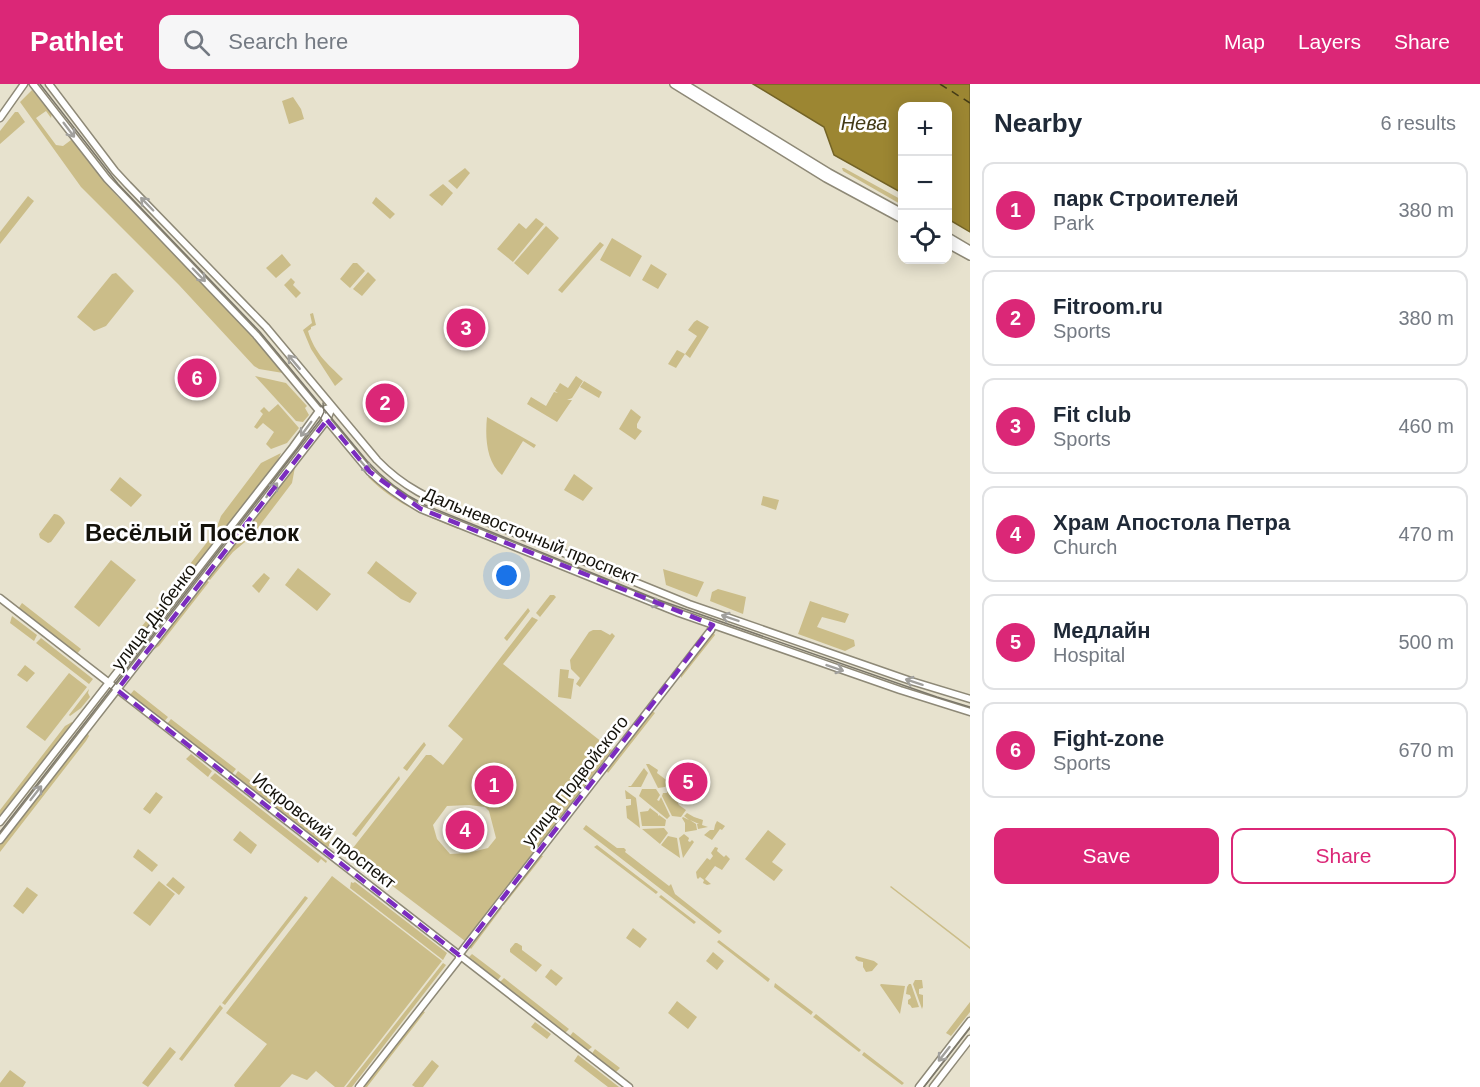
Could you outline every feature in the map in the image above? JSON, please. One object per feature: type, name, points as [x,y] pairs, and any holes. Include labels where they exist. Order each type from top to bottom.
[{"type":"main road","points":[[0,118],[24,84]]},
{"type":"main road","name":"Дальневосточный проспект","points":[[33,84],[107,179],[237,314],[370,472],[387,487],[421,509],[679,613],[900,690],[970,711]]},
{"type":"main road","name":"Дальневосточный проспект","points":[[49,84],[115,171],[252,312],[369,452],[387,471],[413,490],[689,604],[911,681],[970,699]]},
{"type":"main road","points":[[674,84],[898,216]]},
{"type":"main road","points":[[684,84],[827,176],[898,211]]},
{"type":"main road","points":[[952,239],[970,250]]},
{"type":"main road","points":[[952,246],[970,256]]},
{"type":"main road","points":[[319,411],[332,407]]},
{"type":"main road","name":"улица Дыбенко","points":[[0,840],[327,420],[332,407]]},
{"type":"main road","name":"улица Дыбенко","points":[[0,822],[319,411]]},
{"type":"main road","name":"Искровский проспект","points":[[0,598],[107,684]]},
{"type":"main road","name":"Искровский проспект","points":[[0,603],[623,1087]]},
{"type":"main road","name":"улица Подвойского","points":[[359,1087],[713,625]]},
{"type":"main road","name":"Искровский проспект","points":[[458,957],[629,1087]]},
{"type":"main road","name":"улица Подвойского","points":[[354,1087],[458,957]]},
{"type":"main road","points":[[919,1087],[970,1022]]},
{"type":"main road","points":[[933,1087],[970,1039]]},
{"type":"highlighted area","points":[[327,420],[370,472],[421,509],[713,625],[459,955],[117,690]]},
{"type":"shaded area","points":[[32,90],[52,113],[51,118],[46,111],[36,118],[56,145],[63,146],[71,140],[75,142],[117,196],[254,337],[283,373],[254,366],[179,285],[81,187],[20,102]]},
{"type":"shaded area","points":[[293,97],[304,119],[289,124],[282,101]]},
{"type":"shaded area","points":[[15,112],[18,112],[25,122],[0,144],[0,131]]},
{"type":"shaded area","points":[[465,168],[470,173],[457,189],[448,181]]},
{"type":"shaded area","points":[[842,168],[844,168],[898,198],[898,203],[843,171]]},
{"type":"shaded area","points":[[443,184],[453,193],[442,206],[429,195]]},
{"type":"shaded area","points":[[28,196],[34,201],[0,244],[0,232]]},
{"type":"shaded area","points":[[376,197],[395,214],[390,219],[372,203]]},
{"type":"shaded area","points":[[536,218],[544,224],[513,262],[497,249],[519,223],[526,229]]},
{"type":"shaded area","points":[[546,226],[559,238],[528,275],[514,263]]},
{"type":"shaded area","points":[[612,238],[642,256],[630,277],[600,260]]},
{"type":"shaded area","points":[[600,242],[604,245],[562,293],[558,290]]},
{"type":"shaded area","points":[[282,254],[291,265],[276,278],[266,268]]},
{"type":"shaded area","points":[[353,263],[357,263],[365,271],[350,288],[340,279]]},
{"type":"shaded area","points":[[651,264],[667,274],[658,289],[642,280]]},
{"type":"shaded area","points":[[368,272],[376,280],[362,296],[353,289]]},
{"type":"shaded area","points":[[116,273],[134,291],[106,326],[94,331],[77,317],[112,274]]},
{"type":"shaded area","points":[[291,278],[295,282],[293,285],[301,293],[296,298],[284,285]]},
{"type":"shaded area","points":[[313,313],[316,325],[308,331],[318,352],[343,379],[335,386],[311,349],[303,330],[312,323],[310,314]]},
{"type":"shaded area","points":[[697,320],[709,327],[690,358],[685,354],[697,336],[688,330],[694,322]]},
{"type":"shaded area","points":[[677,350],[685,354],[676,368],[668,364]]},
{"type":"shaded area","points":[[255,376],[286,383],[307,406],[305,408],[309,415],[303,422],[296,421]]},
{"type":"shaded area","points":[[576,376],[583,381],[572,398],[567,400],[572,400],[557,422],[527,404],[531,397],[546,406],[554,392],[558,393],[555,391],[560,383],[568,388]]},
{"type":"shaded area","points":[[584,381],[602,392],[599,398],[580,387]]},
{"type":"shaded area","points":[[278,404],[299,428],[287,443],[271,449],[266,444],[274,432],[263,423],[257,429],[254,427],[263,414],[260,411],[264,407],[269,412]]},
{"type":"shaded area","points":[[631,409],[641,417],[637,428],[642,431],[635,440],[619,429]]},
{"type":"shaded area","points":[[487,417],[536,445],[534,448],[523,441],[502,475],[490,456],[486,432]]},
{"type":"shaded area","points":[[281,453],[275,466],[195,568],[190,564],[215,532],[221,516],[261,463]]},
{"type":"shaded area","points":[[294,466],[292,483],[251,537],[233,552],[210,580],[206,577]]},
{"type":"shaded area","points":[[574,474],[593,488],[583,501],[564,490]]},
{"type":"shaded area","points":[[370,476],[412,506],[459,528],[433,519],[399,502],[368,477]]},
{"type":"shaded area","points":[[120,477],[142,495],[131,507],[110,490]]},
{"type":"shaded area","points":[[763,496],[779,500],[776,510],[761,505]]},
{"type":"shaded area","points":[[54,514],[61,517],[65,523],[48,543],[40,538],[39,534]]},
{"type":"shaded area","points":[[111,560],[136,580],[99,627],[74,607]]},
{"type":"shaded area","points":[[376,561],[417,593],[410,603],[401,599],[367,573]]},
{"type":"shaded area","points":[[189,566],[194,570],[137,641],[139,630]]},
{"type":"shaded area","points":[[298,568],[331,594],[317,611],[285,585]]},
{"type":"shaded area","points":[[663,569],[704,582],[697,597],[666,585]]},
{"type":"shaded area","points":[[264,573],[270,578],[259,593],[252,586]]},
{"type":"shaded area","points":[[204,579],[209,582],[159,646],[150,652]]},
{"type":"shaded area","points":[[718,589],[746,597],[743,614],[710,601],[712,592]]},
{"type":"shaded area","points":[[550,595],[556,597],[540,617],[536,613]]},
{"type":"shaded area","points":[[810,601],[849,614],[845,623],[822,617],[817,627],[854,640],[855,646],[845,651],[798,634]]},
{"type":"shaded area","points":[[22,603],[81,649],[76,655],[18,609]]},
{"type":"shaded area","points":[[528,608],[530,611],[507,641],[504,638]]},
{"type":"shaded area","points":[[12,616],[37,635],[34,641],[10,623]]},
{"type":"shaded area","points":[[532,617],[538,620],[503,664],[612,750],[465,941],[349,853],[426,755],[431,755],[443,765],[463,739],[448,726]],"holes":[[[447,806],[485,807],[489,811],[496,838],[488,848],[468,853],[450,854],[437,839],[433,825]]]},
{"type":"shaded area","points":[[601,630],[610,635],[612,633],[615,636],[580,687],[576,684],[580,678],[571,669],[570,660],[589,632]]},
{"type":"shaded area","points":[[713,632],[715,635],[681,678],[681,674]]},
{"type":"shaded area","points":[[41,638],[93,679],[89,684],[36,643]]},
{"type":"shaded area","points":[[25,665],[35,673],[27,682],[17,675]]},
{"type":"shaded area","points":[[560,669],[569,670],[568,678],[574,679],[571,699],[558,697]]},
{"type":"shaded area","points":[[69,673],[87,687],[45,741],[26,727]]},
{"type":"shaded area","points":[[89,689],[90,697],[70,716],[69,715]]},
{"type":"shaded area","points":[[134,690],[168,717],[163,723],[129,696]]},
{"type":"shaded area","points":[[652,711],[655,713],[608,773],[606,770]]},
{"type":"shaded area","points":[[171,719],[236,769],[232,774],[166,725]]},
{"type":"shaded area","points":[[72,722],[69,731],[0,819],[0,810],[65,726]]},
{"type":"shaded area","points":[[87,732],[89,736],[86,741],[0,852],[0,843]]},
{"type":"shaded area","points":[[424,742],[426,745],[407,771],[403,768]]},
{"type":"shaded area","points":[[191,754],[212,771],[208,777],[186,759]]},
{"type":"shaded area","points":[[646,764],[658,770],[657,773],[669,782],[665,787],[658,788]]},
{"type":"shaded area","points":[[644,768],[648,773],[641,787],[628,787],[631,786]]},
{"type":"shaded area","points":[[238,771],[331,843],[326,850],[234,777]]},
{"type":"shaded area","points":[[215,773],[327,861],[326,863],[321,859],[318,863],[210,778]]},
{"type":"shaded area","points":[[399,776],[400,779],[356,837],[352,834]]},
{"type":"shaded area","points":[[642,789],[656,789],[660,795],[657,800],[659,801],[661,797],[670,816],[667,819],[639,796]]},
{"type":"shaded area","points":[[625,790],[636,798],[640,828],[627,818],[626,806],[631,805],[631,799],[626,799]]},
{"type":"shaded area","points":[[671,790],[679,805],[686,810],[681,817],[672,816],[662,796]]},
{"type":"shaded area","points":[[156,792],[163,797],[150,814],[143,809]]},
{"type":"shaded area","points":[[650,808],[666,820],[665,826],[642,826],[640,812],[648,811]]},
{"type":"shaded area","points":[[687,813],[703,820],[702,825],[708,827],[698,829],[697,824],[699,824],[690,820],[696,824],[697,830],[685,832],[685,823],[682,818],[689,820],[684,816]]},
{"type":"shaded area","points":[[717,821],[725,826],[712,840],[704,835],[714,830]]},
{"type":"shaded area","points":[[586,825],[617,848],[624,848],[625,852],[669,886],[671,884],[675,894],[722,931],[719,934],[583,829]]},
{"type":"shaded area","points":[[664,828],[668,833],[660,844],[642,829]]},
{"type":"shaded area","points":[[768,830],[786,844],[772,862],[783,870],[774,881],[745,859]]},
{"type":"shaded area","points":[[240,831],[257,845],[251,854],[233,840]]},
{"type":"shaded area","points":[[684,834],[689,838],[688,841],[694,842],[683,858],[679,838]]},
{"type":"shaded area","points":[[668,836],[677,838],[680,858],[661,845]]},
{"type":"shaded area","points":[[597,845],[658,892],[656,894],[594,847]]},
{"type":"shaded area","points":[[715,847],[724,857],[726,855],[730,859],[722,870],[715,866],[705,879],[711,884],[707,885],[700,877],[697,878],[696,872],[707,858],[710,860]]},
{"type":"shaded area","points":[[138,849],[158,865],[152,872],[133,857]]},
{"type":"shaded area","points":[[540,855],[543,856],[504,905],[502,904]]},
{"type":"shaded area","points":[[332,876],[442,961],[344,1087],[335,1087],[316,1071],[307,1080],[292,1074],[280,1087],[235,1087],[234,1085],[267,1044],[226,1013]]},
{"type":"shaded area","points":[[173,877],[185,887],[179,895],[166,885]]},
{"type":"shaded area","points":[[159,881],[175,894],[150,926],[133,913]]},
{"type":"shaded area","points":[[351,882],[355,882],[447,953],[443,960],[350,888]]},
{"type":"shaded area","points":[[27,887],[38,895],[23,914],[13,906]]},
{"type":"shaded area","points":[[890,887],[970,947],[970,949]]},
{"type":"shaded area","points":[[661,895],[696,922],[694,924],[659,897]]},
{"type":"shaded area","points":[[305,896],[308,898],[225,1005],[222,1003]]},
{"type":"shaded area","points":[[500,906],[502,908],[471,949],[469,947]]},
{"type":"shaded area","points":[[633,928],[647,939],[640,948],[626,938]]},
{"type":"shaded area","points":[[719,940],[770,979],[768,982],[717,942]]},
{"type":"shaded area","points":[[515,943],[522,946],[522,950],[542,965],[536,972],[510,952]]},
{"type":"shaded area","points":[[713,952],[724,961],[717,970],[706,961]]},
{"type":"shaded area","points":[[472,954],[501,976],[497,981],[472,962],[473,960],[469,957]]},
{"type":"shaded area","points":[[856,956],[878,964],[872,971],[866,972],[863,962],[858,961]]},
{"type":"shaded area","points":[[443,963],[446,965],[352,1087],[346,1087]]},
{"type":"shaded area","points":[[551,969],[563,978],[556,986],[545,977]]},
{"type":"shaded area","points":[[504,978],[569,1029],[564,1034],[499,983]]},
{"type":"shaded area","points":[[915,980],[922,980],[923,988],[919,989],[919,994],[923,995],[922,1009],[913,984]]},
{"type":"shaded area","points":[[775,983],[813,1012],[811,1015],[774,987]]},
{"type":"shaded area","points":[[911,984],[919,1007],[912,1008],[908,1004],[911,998],[906,994]]},
{"type":"shaded area","points":[[880,985],[905,986],[900,1014]]},
{"type":"shaded area","points":[[677,1001],[697,1017],[688,1029],[668,1013]]},
{"type":"shaded area","points":[[970,1002],[970,1012],[951,1036],[946,1033]]},
{"type":"shaded area","points":[[220,1005],[223,1008],[182,1061],[179,1059]]},
{"type":"shaded area","points":[[422,1011],[425,1012],[367,1087],[362,1087]]},
{"type":"shaded area","points":[[816,1014],[861,1050],[859,1052],[813,1017]]},
{"type":"shaded area","points":[[535,1022],[551,1034],[547,1039],[531,1027]]},
{"type":"shaded area","points":[[573,1032],[592,1047],[587,1051],[570,1038]]},
{"type":"shaded area","points":[[170,1047],[176,1052],[148,1087],[142,1083]]},
{"type":"shaded area","points":[[595,1049],[620,1068],[615,1073],[591,1055]]},
{"type":"shaded area","points":[[864,1052],[904,1083],[902,1085],[862,1055]]},
{"type":"shaded area","points":[[578,1055],[619,1087],[608,1087],[574,1061]]},
{"type":"shaded area","points":[[432,1060],[439,1066],[423,1087],[412,1085]]},
{"type":"shaded area","points":[[10,1070],[26,1082],[23,1087],[0,1087],[0,1083]]},
{"type":"water","name":"Нева","points":[[753,84],[970,84],[970,232],[952,221],[952,102],[898,102],[898,191],[834,155],[824,127]]},
{"type":"ferry route","points":[[940,84],[970,103]]},
{"type":"tram line","points":[[40,84],[118,184],[260,332],[367,461],[401,491],[425,505],[656,599],[970,707]]},
{"type":"tram line","points":[[0,832],[320,420],[324,412],[323,403]]},
{"type":"tram line","points":[[924,1087],[970,1028]]},
{"type":"place","name":"Fit club","points":[[466,328]]},
{"type":"place","name":"Fight-zone","points":[[197,378]]},
{"type":"place","name":"Fitroom.ru","points":[[385,403]]},
{"type":"place","name":"Медлайн","points":[[688,782]]},
{"type":"place","name":"парк Строителей","points":[[494,785]]},
{"type":"place","name":"Храм Апостола Петра","points":[[465,830]]},
{"type":"district","name":"Весёлый Посёлок","points":[[192,533]]}]
